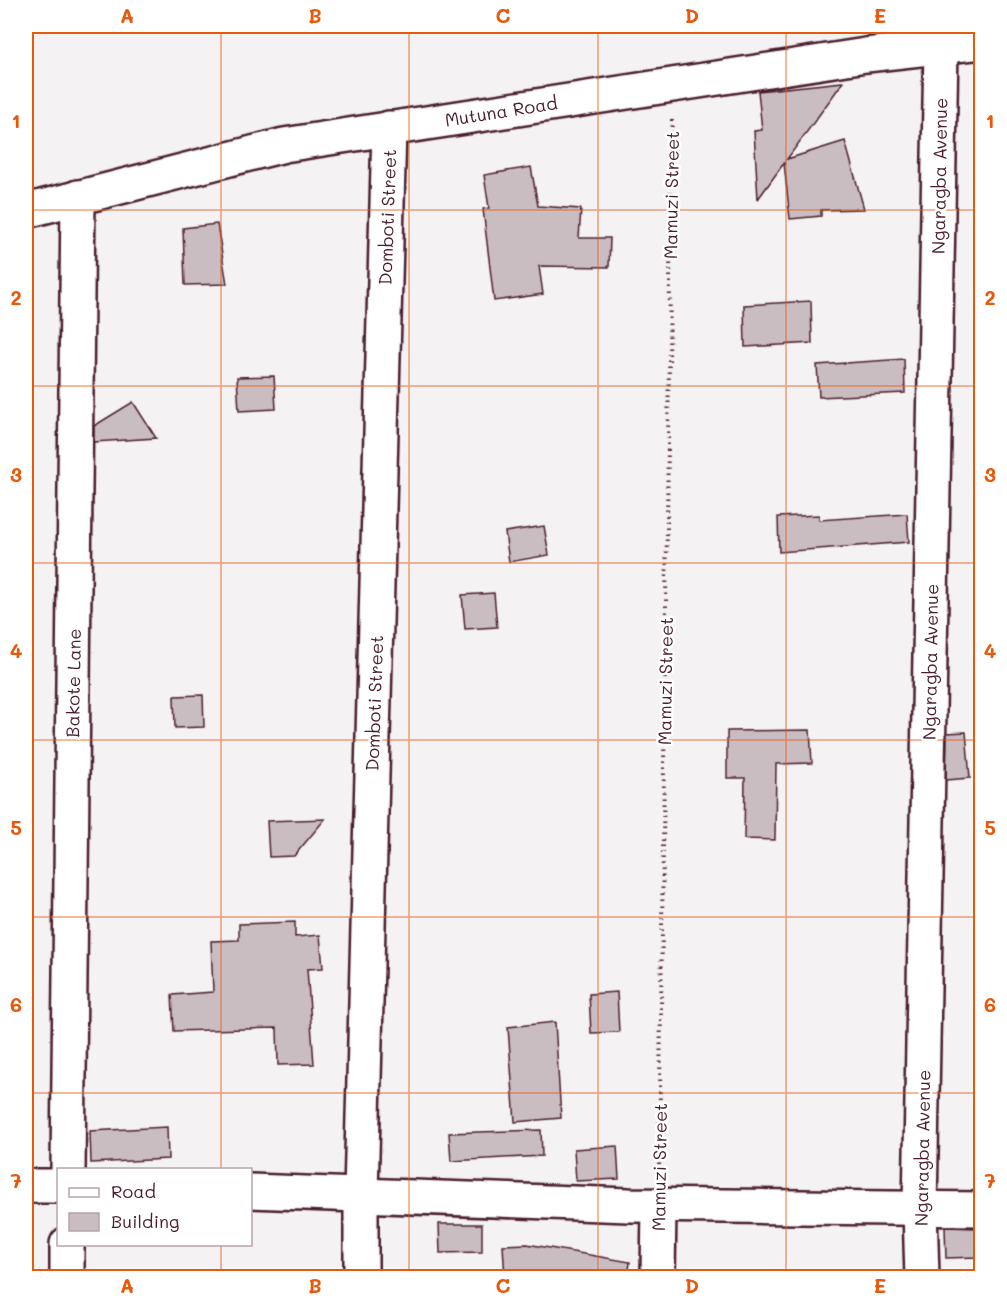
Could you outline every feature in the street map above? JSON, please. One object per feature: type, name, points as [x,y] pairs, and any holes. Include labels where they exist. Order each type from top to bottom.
[{"type":"street","name":"Mutuna Road","points":[[26,211],[284,145],[866,55],[981,42]]},
{"type":"street","name":"Ngaragba Avenue","points":[[922,1278],[920,1209],[941,47]]},
{"type":"street","name":"Domboti Street","points":[[362,1278],[361,1193],[389,128]]},
{"type":"street","name":"Bakote Lane","points":[[68,1168],[78,197]]},
{"type":"street","points":[[26,1186],[57,1186]]},
{"type":"street","points":[[252,1191],[659,1205],[981,1209]]},
{"type":"street","name":"Mamuzi Street","points":[[658,1278],[659,1205]]},
{"type":"street","points":[[67,1246],[67,1278]]},
{"type":"path","name":"Mamuzi Street","points":[[659,1205],[672,85]]},
{"type":"building","points":[[843,82],[787,159],[845,141],[864,209],[821,210],[821,216],[790,219],[784,163],[758,199],[754,131],[762,130],[758,91]]},
{"type":"building","points":[[531,167],[538,206],[581,209],[579,238],[610,238],[609,267],[539,266],[543,294],[494,301],[483,209],[489,208],[484,175]]},
{"type":"building","points":[[217,224],[227,284],[185,285],[183,228]]},
{"type":"building","points":[[811,301],[812,343],[745,347],[744,305]]},
{"type":"building","points":[[904,359],[905,393],[819,397],[817,365]]},
{"type":"building","points":[[274,376],[276,409],[239,411],[237,377]]},
{"type":"building","points":[[133,402],[156,438],[94,442],[94,426]]},
{"type":"building","points":[[907,514],[909,542],[779,552],[778,517],[819,515],[819,520]]},
{"type":"building","points":[[544,526],[549,555],[509,562],[505,532]]},
{"type":"building","points":[[494,593],[497,627],[465,629],[462,595]]},
{"type":"building","points":[[203,695],[204,727],[175,728],[174,696]]},
{"type":"building","points":[[810,730],[812,763],[776,764],[775,840],[744,839],[745,778],[727,778],[727,731]]},
{"type":"building","points":[[966,732],[970,778],[946,780],[947,733]]},
{"type":"building","points":[[325,819],[294,856],[269,857],[267,821]]},
{"type":"building","points":[[295,922],[295,937],[320,935],[323,968],[307,969],[314,1064],[278,1065],[277,1028],[174,1031],[172,995],[213,992],[211,941],[239,940],[239,924]]},
{"type":"building","points":[[617,992],[619,1032],[591,1033],[589,994]]},
{"type":"building","points":[[555,1022],[561,1118],[515,1122],[508,1027]]},
{"type":"building","points":[[167,1127],[168,1159],[91,1163],[90,1131]]},
{"type":"building","points":[[541,1130],[542,1156],[451,1161],[449,1133]]},
{"type":"building","points":[[617,1146],[619,1179],[576,1181],[574,1149]]},
{"type":"building","points":[[439,1224],[482,1224],[482,1252],[440,1253]]},
{"type":"building","points":[[945,1227],[976,1228],[978,1257],[946,1258]]},
{"type":"building","points":[[527,1244],[630,1262],[628,1278],[505,1278],[503,1245]]}]
